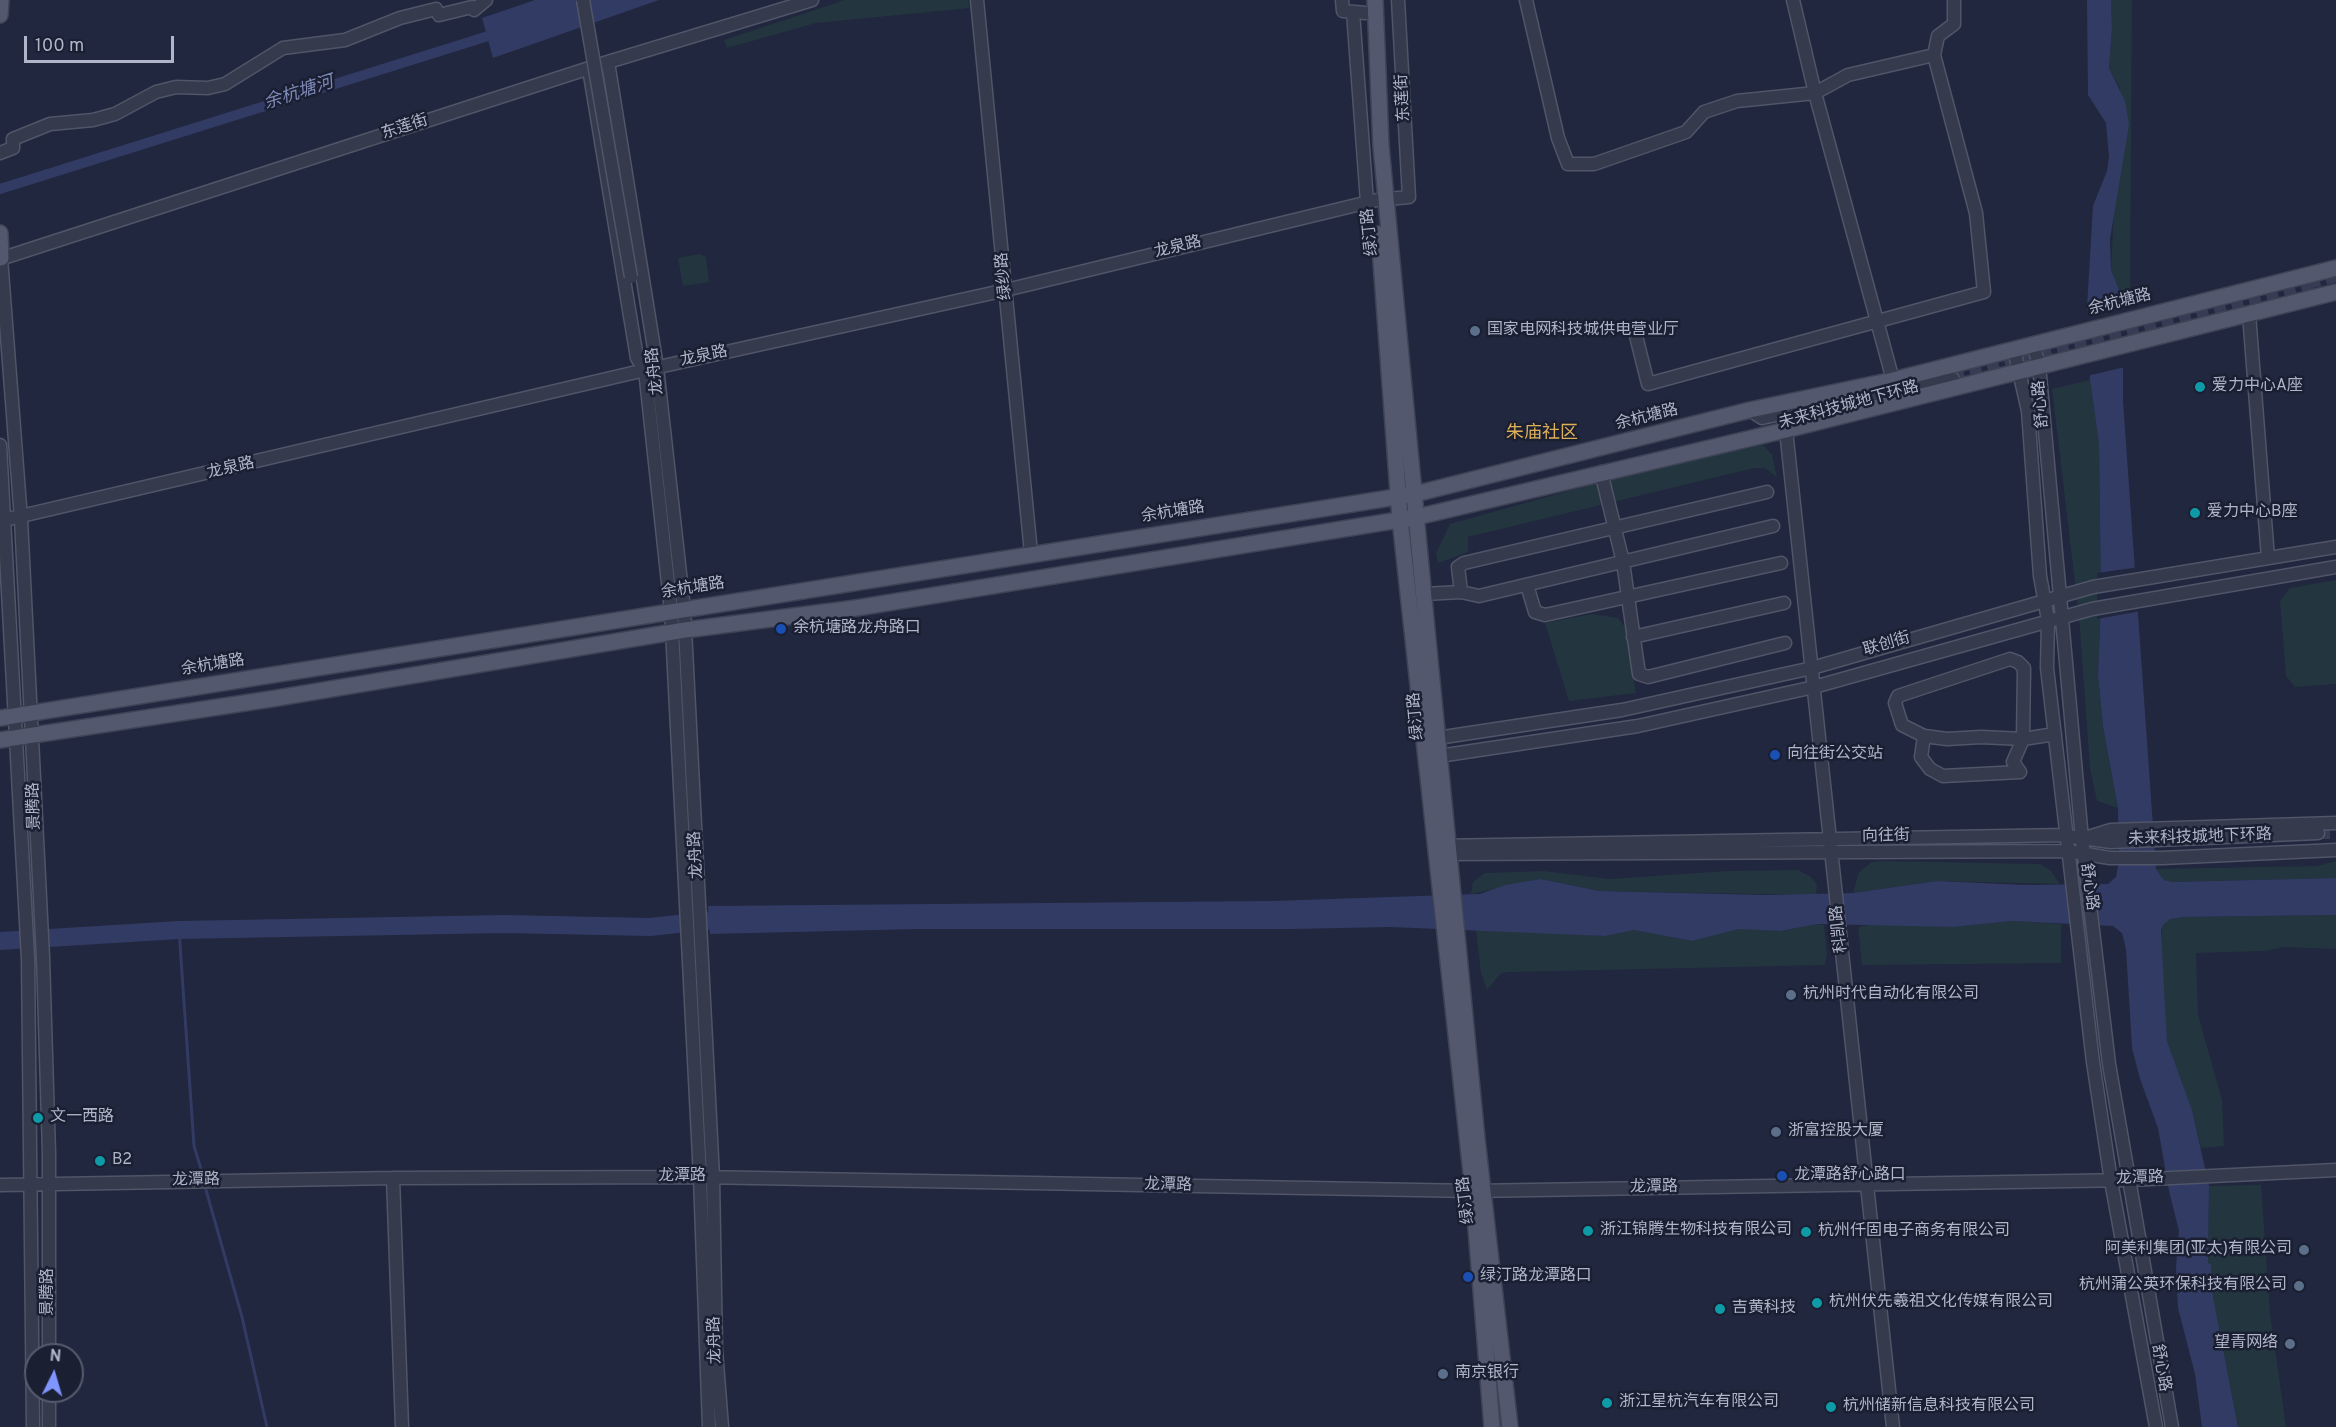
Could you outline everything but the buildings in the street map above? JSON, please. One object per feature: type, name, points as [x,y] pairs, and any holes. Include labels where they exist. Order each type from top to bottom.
[{"type":"main road","points":[[0,15],[1,0]]},
{"type":"main road","name":"绿汀路","points":[[1365,6],[1376,200],[1398,497],[1477,1139],[1492,1427]]},
{"type":"main road","name":"绿汀路","points":[[1376,200],[1415,494],[1439,756],[1442,850]]},
{"type":"main road","points":[[0,233],[1,254]]},
{"type":"main road","name":"余杭塘路","points":[[7,717],[1415,494],[1750,410],[1893,380],[2336,268]]},
{"type":"main road","points":[[0,740],[271,699],[678,631],[867,606],[1417,517],[1786,430],[2336,292]]},
{"type":"main road","name":"绿汀路","points":[[1479,1191],[1510,1427]]},
{"type":"street","points":[[0,153],[13,148],[13,139],[50,124],[93,120],[115,114],[156,92],[176,87],[208,88],[225,84],[283,48],[345,40],[400,18],[436,9],[439,15],[472,7],[474,10],[486,0]]},
{"type":"street","name":"龙舟路","points":[[583,0],[631,277],[626,297]]},
{"type":"street","name":"东莲街","points":[[1,254],[608,62],[812,0]]},
{"type":"street","name":"绿纱路","points":[[977,0],[1031,553]]},
{"type":"street","points":[[1342,0],[1342,11],[1365,6],[1376,200]]},
{"type":"street","name":"东莲街","points":[[1398,0],[1409,196]]},
{"type":"street","points":[[1526,0],[1558,138],[1568,164],[1594,164],[1686,132],[1704,112],[1737,101],[1815,93],[1848,75],[1935,55]]},
{"type":"street","points":[[1793,0],[1815,93],[1893,380]]},
{"type":"street","points":[[1636,336],[1648,384],[1878,323],[1984,292],[1976,213],[1935,55],[1938,36],[1954,24],[1953,0]]},
{"type":"street","name":"龙舟路","points":[[608,62],[643,285],[677,610],[685,892],[722,1427]]},
{"type":"street","name":"龙舟路","points":[[589,69],[637,358],[651,369]]},
{"type":"street","name":"龙泉路","points":[[3,521],[21,519],[651,369],[1006,290],[1376,200],[1409,196]]},
{"type":"street","name":"景腾路","points":[[1,254],[21,519],[43,957],[50,1184],[49,1343]]},
{"type":"street","points":[[631,277],[643,285]]},
{"type":"street","points":[[2249,314],[2268,558]]},
{"type":"street","name":"舒心路","points":[[2033,344],[2038,365],[2083,852],[2109,1064],[2172,1427]]},
{"type":"street","name":"舒心路","points":[[2014,349],[2028,411],[2043,600],[2048,620],[2047,668],[2093,1062],[2111,1181],[2156,1427]]},
{"type":"street","name":"未来科技城地下环路","points":[[1748,439],[1765,429],[1952,376],[1762,418],[1750,410]]},
{"type":"street","name":"科凯路","points":[[1786,430],[1869,1184],[1893,1427]]},
{"type":"street","name":"景腾路","points":[[0,446],[7,717],[16,737],[28,959],[33,1427]]},
{"type":"street","points":[[1601,472],[1623,562],[1640,674],[1648,677],[1785,643]]},
{"type":"street","points":[[1461,592],[1458,567],[1464,563],[1767,492]]},
{"type":"street","points":[[1424,594],[1461,592],[1479,596],[1773,526]]},
{"type":"street","name":"联创街","points":[[1437,738],[1622,710],[1812,668],[2093,587],[2143,577],[2336,548]]},
{"type":"street","points":[[1527,585],[1535,612],[1545,615],[1781,563]]},
{"type":"street","name":"联创街","points":[[1439,756],[1638,726],[1814,687],[2092,609],[2336,567]]},
{"type":"street","points":[[1633,637],[1784,603]]},
{"type":"street","name":"龙舟路","points":[[678,631],[702,946],[709,1427]]},
{"type":"street","points":[[1924,736],[1921,758],[1930,769],[1943,777],[2020,772],[2013,762],[2023,739],[2024,668],[2018,662],[2010,659],[1898,696],[1895,703],[1902,725],[1924,736],[1947,739],[1980,737],[2023,739],[2055,734]]},
{"type":"street","points":[[2161,844],[2336,823]]},
{"type":"street","name":"未来科技城地下环路","points":[[2082,838],[2111,845],[2161,844],[2318,833]]},
{"type":"street","name":"向往街","points":[[1442,850],[1830,838],[2067,835],[2082,838]]},
{"type":"street","points":[[2111,845],[2336,843]]},
{"type":"street","points":[[2161,844],[2336,850]]},
{"type":"street","name":"向往街","points":[[1442,850],[2083,852],[2111,845]]},
{"type":"street","name":"龙潭路","points":[[0,1185],[393,1178],[706,1177],[1479,1191],[2111,1181],[2336,1170]]},
{"type":"street","points":[[393,1178],[402,1427]]},
{"type":"street","points":[[49,1403],[49,1427]]},
{"type":"shaded area","points":[[845,0],[968,0],[970,8],[816,23],[727,48],[724,40]]},
{"type":"shaded area","points":[[2111,0],[2132,0],[2130,296],[2123,299],[2111,270],[2120,88],[2109,68],[2112,29]]},
{"type":"shaded area","points":[[699,254],[706,257],[709,282],[683,286],[678,258]]},
{"type":"shaded area","points":[[2090,380],[2099,444],[2101,601],[2098,675],[2103,727],[2118,808],[2097,801],[2090,768],[2079,616],[2052,389]]},
{"type":"shaded area","points":[[1763,445],[1772,455],[1777,477],[1765,468],[1754,468],[1468,537],[1468,552],[1438,563],[1436,553],[1450,524],[1615,478]]},
{"type":"shaded area","points":[[2336,580],[2336,684],[2295,687],[2286,676],[2280,601],[2290,588]]},
{"type":"shaded area","points":[[1592,614],[1618,618],[1625,627],[1636,693],[1569,701],[1545,623]]},
{"type":"shaded area","points":[[2336,861],[2336,878],[2173,882],[2164,880],[2156,869],[2317,866]]},
{"type":"shaded area","points":[[1872,862],[2040,864],[2051,871],[2060,884],[1937,881],[1853,893],[1859,872]]},
{"type":"shaded area","points":[[1798,870],[1811,877],[1817,885],[1816,895],[1599,891],[1541,879],[1471,894],[1473,882],[1485,873],[1543,871],[1610,879],[1726,871]]},
{"type":"shaded area","points":[[2336,915],[2336,949],[2284,947],[2264,951],[2196,953],[2198,1015],[2222,1100],[2224,1146],[2201,1148],[2192,1110],[2167,1041],[2162,925],[2170,919],[2184,917]]},
{"type":"shaded area","points":[[2012,921],[2061,924],[2061,963],[1862,965],[1858,927],[1874,924],[1953,927]]},
{"type":"shaded area","points":[[1817,924],[1824,925],[1827,953],[1825,965],[1511,972],[1501,973],[1487,990],[1481,973],[1476,929],[1605,936],[1634,930],[1692,941],[1738,928],[1781,931]]},
{"type":"shaded area","points":[[2261,1185],[2270,1313],[2286,1427],[2238,1427],[2213,1296],[2211,1264],[2208,1264],[2209,1186]]},
{"type":"water","points":[[535,0],[659,0],[493,58],[482,18]]},
{"type":"water","points":[[2087,0],[2111,0],[2112,29],[2109,68],[2125,101],[2129,125],[2110,239],[2111,270],[2123,299],[2123,401],[2156,869],[2164,880],[2173,882],[2336,878],[2336,915],[2184,917],[2170,919],[2161,930],[2167,1041],[2192,1110],[2209,1186],[2208,1263],[2211,1264],[2213,1296],[2238,1427],[2202,1427],[2195,1374],[2178,1308],[2176,1267],[2179,1231],[2169,1191],[2158,1128],[2140,1079],[2132,1048],[2126,949],[2122,933],[2113,926],[2012,921],[1953,927],[1817,924],[1781,931],[1738,929],[1692,941],[1634,930],[1605,936],[1390,927],[917,929],[710,934],[708,906],[1272,901],[1480,894],[1505,885],[1541,879],[1599,891],[1766,895],[1853,893],[1937,881],[2025,885],[2108,884],[2116,877],[2119,862],[2118,808],[2103,727],[2098,675],[2101,601],[2099,444],[2090,380],[2087,307],[2093,206],[2107,171],[2109,157],[2106,123],[2088,95]]},
{"type":"pier","points":[[2126,301],[2125,367],[2087,376],[2085,311]]},
{"type":"pier","points":[[2139,567],[2141,611],[2097,619],[2097,573]]},
{"type":"waterway","name":"余杭塘河","points":[[0,189],[501,32]]},
{"type":"waterway","points":[[0,941],[179,930],[504,924],[650,927],[732,918]]},
{"type":"waterway","points":[[179,930],[194,1146],[202,1172]]},
{"type":"waterway","points":[[206,1190],[242,1317],[267,1427]]},
{"type":"tunnel","points":[[2308,283],[2336,276]]},
{"type":"tunnel","points":[[1953,379],[2321,287]]},
{"type":"tunnel","points":[[2318,833],[2336,833]]},
{"type":"place","name":"国家电网科技城供电营业厅","points":[[1475,331]]},
{"type":"place","name":"爱力中心A座","points":[[2200,387]]},
{"type":"place","name":"爱力中心B座","points":[[2195,513]]},
{"type":"place","name":"余杭塘路龙舟路口","points":[[781,629]]},
{"type":"place","name":"向往街公交站","points":[[1775,755]]},
{"type":"place","name":"杭州时代自动化有限公司","points":[[1791,995]]},
{"type":"place","name":"文一西路","points":[[38,1118]]},
{"type":"place","name":"浙富控股大厦","points":[[1776,1132]]},
{"type":"place","name":"B2","points":[[100,1161]]},
{"type":"place","name":"龙潭路舒心路口","points":[[1782,1176]]},
{"type":"place","name":"浙江锦腾生物科技有限公司","points":[[1588,1231]]},
{"type":"place","name":"杭州仟固电子商务有限公司","points":[[1806,1232]]},
{"type":"place","name":"阿美利集团(亚太)有限公司","points":[[2304,1250]]},
{"type":"place","name":"绿汀路龙潭路口","points":[[1468,1277]]},
{"type":"place","name":"杭州蒲公英环保科技有限公司","points":[[2299,1286]]},
{"type":"place","name":"杭州伏先羲祖文化传媒有限公司","points":[[1817,1303]]},
{"type":"place","name":"吉黄科技","points":[[1720,1309]]},
{"type":"place","name":"望青网络","points":[[2290,1344]]},
{"type":"place","name":"南京银行","points":[[1443,1374]]},
{"type":"place","name":"浙江星杭汽车有限公司","points":[[1607,1403]]},
{"type":"place","name":"杭州储新信息科技有限公司","points":[[1831,1407]]},
{"type":"district","name":"朱庙社区","points":[[1542,434]]}]
